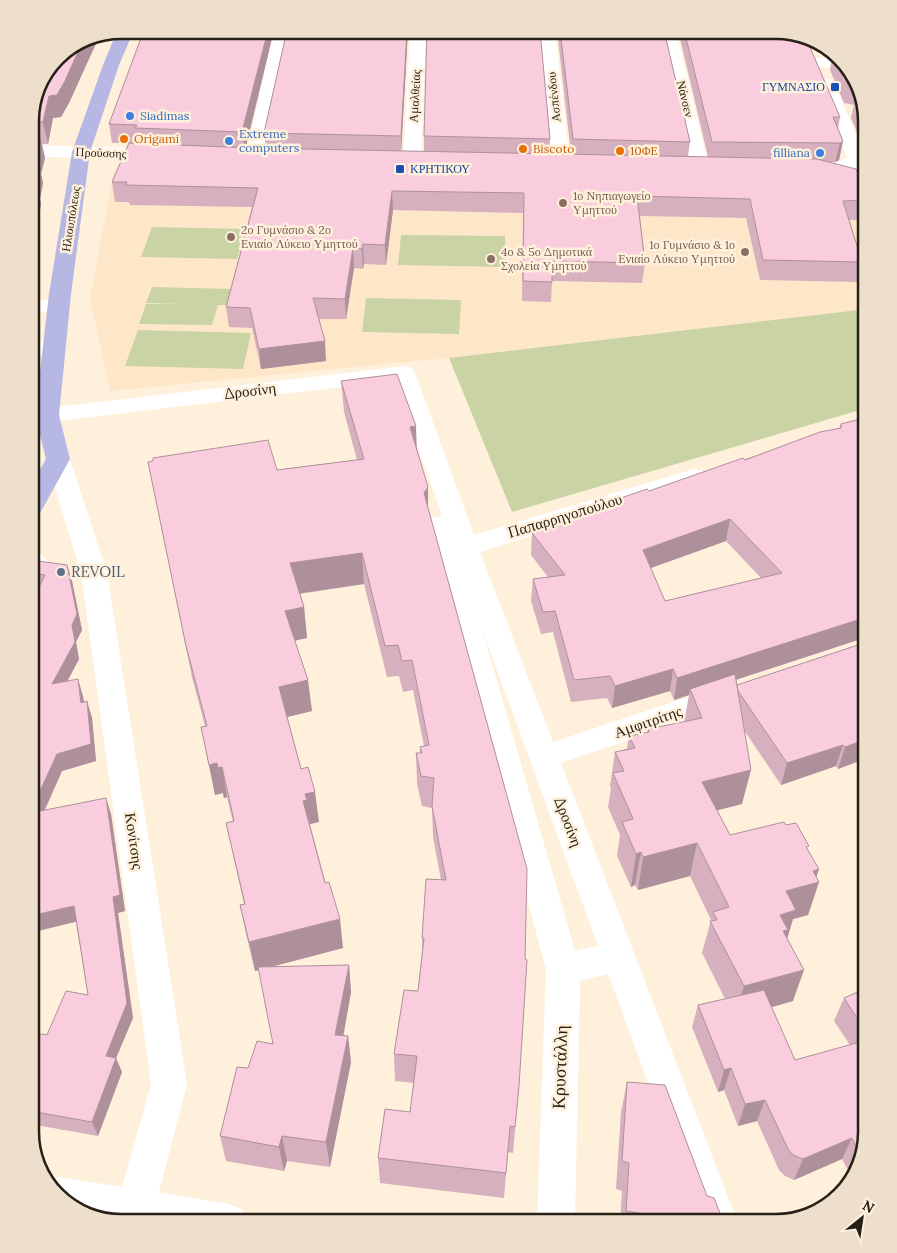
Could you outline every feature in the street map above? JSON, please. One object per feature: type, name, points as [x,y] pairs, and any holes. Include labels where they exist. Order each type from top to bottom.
[{"type":"main road","name":"Ηλιουπόλεως","points":[[39,418],[56,343],[59,306],[81,152],[111,65],[122,39]]},
{"type":"main road","points":[[39,424],[58,460],[39,493]]},
{"type":"street","points":[[273,160],[245,159],[279,39]]},
{"type":"street","name":"Αμαλθείας","points":[[417,39],[405,162],[432,163]]},
{"type":"street","name":"Ασπένδου","points":[[548,39],[561,165]]},
{"type":"street","name":"Νάνσεν","points":[[671,39],[710,168],[680,168]]},
{"type":"street","points":[[810,46],[837,110],[858,150]]},
{"type":"street","points":[[817,63],[835,64]]},
{"type":"street","points":[[837,110],[855,111]]},
{"type":"street","name":"Προύσσης","points":[[39,150],[178,156]]},
{"type":"street","points":[[541,164],[581,165]]},
{"type":"street","points":[[858,164],[840,170],[798,171],[835,176],[858,182]]},
{"type":"street","points":[[39,306],[59,306]]},
{"type":"street","points":[[39,349],[56,343]]},
{"type":"street","name":"Δροσίνη","points":[[39,422],[404,373],[465,547],[716,1214]]},
{"type":"street","points":[[420,421],[410,423],[563,969],[619,957]]},
{"type":"street","name":"Κονίτσης","points":[[58,460],[94,573],[169,1084],[134,1214]]},
{"type":"street","name":"Παπαρρηγοπούλου","points":[[465,547],[717,469]]},
{"type":"street","points":[[39,572],[94,573]]},
{"type":"street","name":"Αμφιτρίτης","points":[[543,757],[747,688]]},
{"type":"street","name":"Κρυστάλλη","points":[[556,1214],[563,969]]},
{"type":"street","points":[[75,1200],[130,1214]]},
{"type":"shaded area","points":[[114,169],[797,185],[858,193],[858,310],[449,358],[110,391],[90,299]]},
{"type":"green space","points":[[152,227],[246,229],[237,259],[141,257]]},
{"type":"green space","points":[[401,235],[505,236],[506,267],[398,265]]},
{"type":"green space","points":[[152,287],[232,289],[228,305],[218,305],[212,325],[139,324],[146,304],[180,304],[146,303]]},
{"type":"green space","points":[[366,298],[461,300],[459,334],[362,332]]},
{"type":"green space","points":[[858,310],[858,411],[512,512],[449,358]]},
{"type":"green space","points":[[138,330],[251,333],[243,369],[125,366]]},
{"type":"building","points":[[141,39],[266,39],[242,132],[135,128],[137,125],[109,124]]},
{"type":"building","points":[[285,39],[406,39],[401,136],[264,133]]},
{"type":"building","points":[[427,39],[541,39],[550,139],[424,136]]},
{"type":"building","points":[[561,39],[666,39],[690,142],[573,139]]},
{"type":"building","points":[[686,39],[782,39],[809,45],[840,117],[833,117],[843,141],[840,143],[712,142]]},
{"type":"building","points":[[78,51],[57,95],[49,96],[43,122],[39,122],[39,115],[47,84],[67,59]]},
{"type":"building","points":[[129,143],[252,148],[817,159],[856,169],[858,174],[858,200],[843,201],[858,249],[858,262],[763,260],[750,199],[637,196],[645,263],[552,261],[552,282],[523,281],[524,193],[392,191],[385,245],[363,244],[362,249],[353,248],[345,299],[313,298],[325,341],[259,349],[250,308],[226,307],[258,188],[126,185],[127,182],[112,182]]},
{"type":"building","points":[[397,374],[416,426],[410,427],[428,487],[424,493],[527,869],[525,959],[527,960],[519,1086],[515,1127],[510,1126],[506,1173],[378,1158],[385,1109],[410,1112],[417,1056],[394,1054],[404,990],[418,991],[424,938],[422,938],[426,879],[446,880],[432,806],[434,778],[421,776],[416,753],[422,753],[420,747],[429,745],[412,660],[402,661],[398,645],[385,646],[362,553],[290,563],[304,607],[285,611],[308,680],[279,687],[301,769],[308,767],[315,792],[305,794],[307,800],[303,801],[325,883],[329,882],[340,919],[249,942],[240,905],[245,904],[226,823],[234,821],[222,767],[218,768],[217,763],[209,765],[201,727],[207,726],[186,646],[148,462],[153,461],[153,458],[268,440],[277,470],[364,459],[341,381]]},
{"type":"building","points":[[858,419],[858,620],[677,678],[673,669],[615,686],[610,676],[574,680],[555,611],[543,612],[533,579],[565,575],[532,533],[558,525],[554,521],[617,502],[615,500],[647,489],[649,491],[743,458],[745,460],[820,432],[841,428],[841,424]],"holes":[[[730,519],[782,573],[665,601],[643,550]]]},
{"type":"building","points":[[39,561],[67,565],[77,614],[72,625],[75,642],[52,684],[78,679],[81,703],[87,701],[91,744],[57,754],[39,793],[39,587],[45,575],[39,574]]},
{"type":"building","points":[[858,645],[858,742],[845,747],[843,745],[787,763],[738,691],[737,685]]},
{"type":"building","points":[[735,674],[751,770],[702,782],[730,835],[784,822],[786,825],[796,823],[809,846],[806,847],[819,869],[813,871],[819,882],[786,891],[796,910],[780,915],[788,930],[783,931],[804,970],[744,986],[710,921],[717,920],[713,912],[729,907],[697,843],[643,857],[641,852],[636,854],[622,822],[633,819],[613,773],[624,771],[615,752],[635,748],[629,736],[649,732],[648,729],[702,718],[690,689]]},
{"type":"building","points":[[106,798],[120,895],[113,897],[127,1003],[106,1056],[116,1058],[92,1122],[39,1113],[39,1034],[47,1035],[66,991],[88,995],[74,906],[39,914],[39,811]]},
{"type":"building","points":[[349,965],[335,1035],[348,1036],[326,1142],[282,1136],[279,1147],[220,1136],[237,1067],[248,1068],[257,1041],[273,1044],[258,967]]},
{"type":"building","points":[[764,990],[795,1060],[858,1042],[857,1147],[852,1138],[803,1159],[793,1155],[788,1149],[765,1100],[745,1104],[731,1068],[724,1070],[698,1005]]},
{"type":"building","points":[[858,992],[858,1019],[844,998]]},
{"type":"building","points":[[627,1082],[665,1085],[707,1196],[714,1198],[720,1214],[639,1214],[626,1211],[629,1163],[622,1161]]},
{"type":"place","name":"ΓΥΜΝΑΣΙΟ","points":[[835,87]]},
{"type":"place","name":"Siadimas","points":[[130,116]]},
{"type":"place","name":"Origami","points":[[124,139]]},
{"type":"place","name":"Extreme computers","points":[[229,141]]},
{"type":"place","name":"Biscoto","points":[[523,149]]},
{"type":"place","name":"10ΦΕ","points":[[620,151]]},
{"type":"place","name":"filliana","points":[[820,153]]},
{"type":"place","name":"ΚΡΗΤΙΚΟΥ","points":[[400,169]]},
{"type":"place","name":"1ο Νηπιαγωγείο Υμηττού","points":[[563,203]]},
{"type":"place","name":"2ο Γυμνάσιο & 2ο Ενιαίο Λύκειο Υμηττού","points":[[231,237]]},
{"type":"place","name":"1ο Γυμνάσιο & 1ο Ενιαίο Λύκειο Υμηττού","points":[[745,252]]},
{"type":"place","name":"4ο & 5ο Δημοτικά Σχολεία Υμηττού","points":[[491,259]]},
{"type":"place","name":"REVOIL","points":[[61,572]]}]
